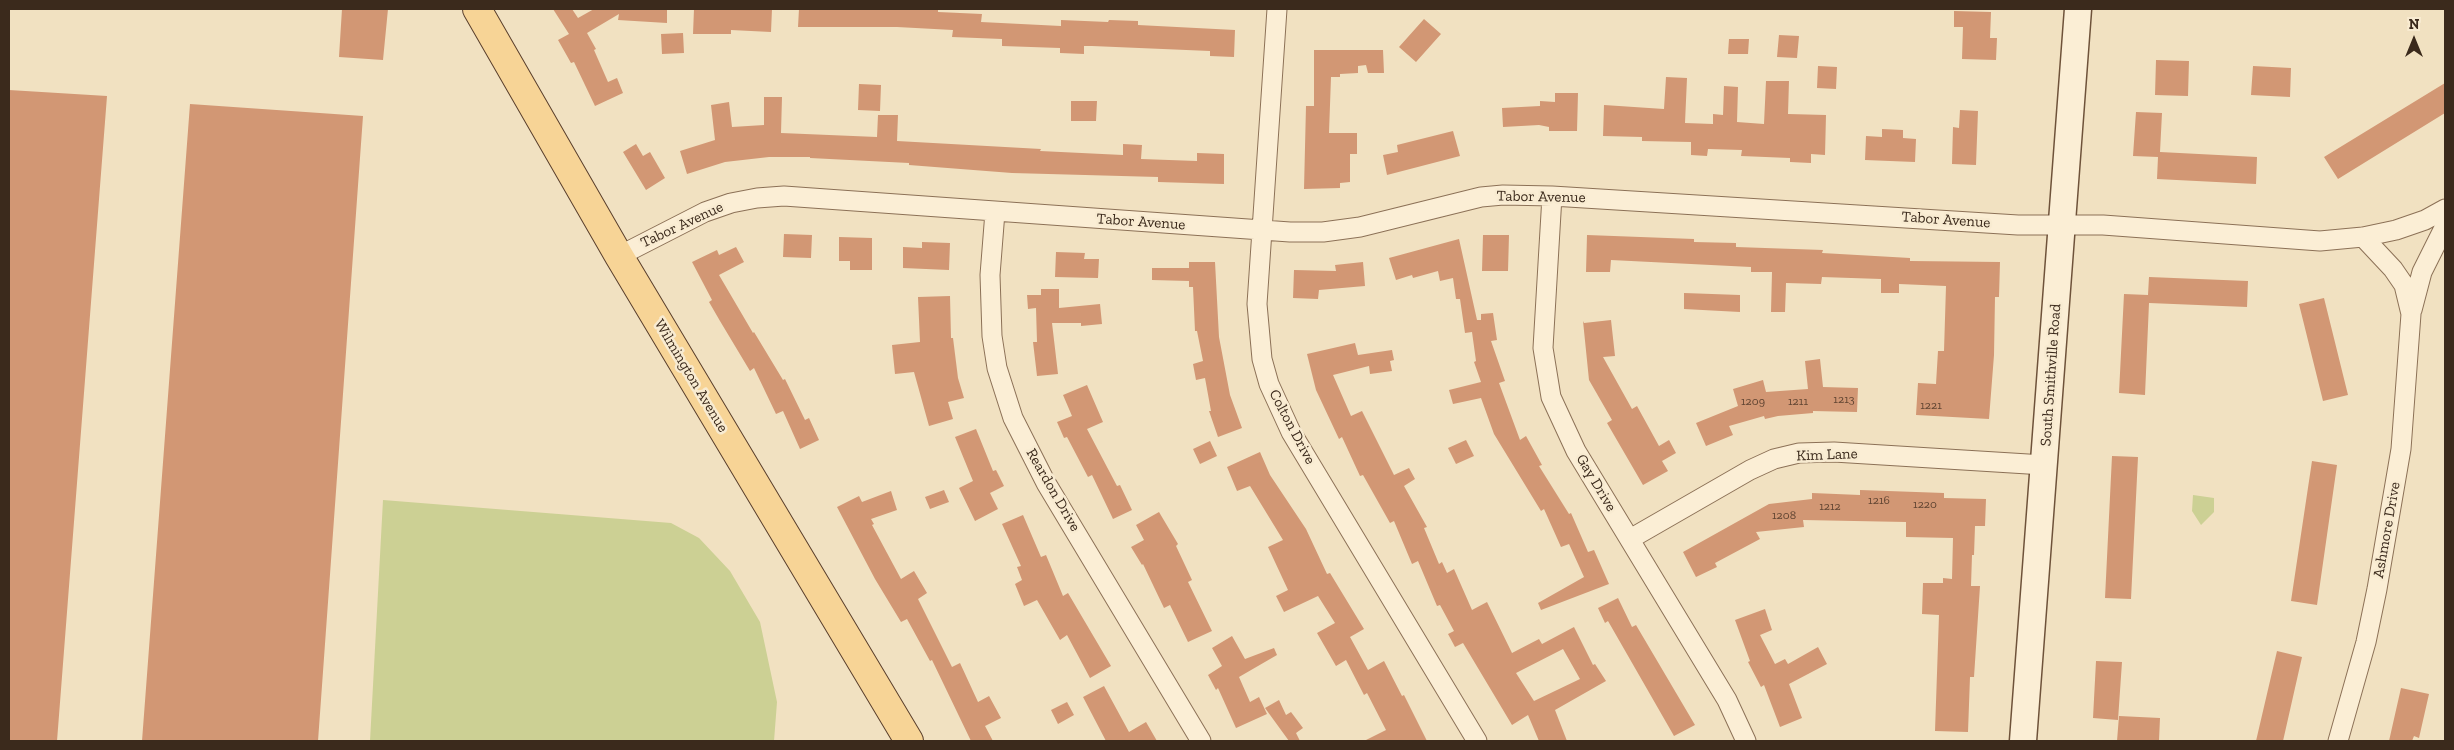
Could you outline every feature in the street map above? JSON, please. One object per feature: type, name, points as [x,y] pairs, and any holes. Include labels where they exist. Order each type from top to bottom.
[{"type":"main road","name":"Wilmington Avenue","points":[[477,9],[619,256],[909,741]]},
{"type":"main road","name":"South Smithville Road","points":[[2023,741],[2078,9]]},
{"type":"street","name":"Colton Drive","points":[[1278,9],[1257,304],[1258,334],[1269,384],[1280,411],[1477,741]]},
{"type":"street","name":"Tabor Avenue","points":[[619,256],[705,212],[731,202],[784,196],[1261,230],[1323,232],[1360,227],[1481,197],[1503,195],[1552,196],[2018,225],[2062,223],[2320,241],[2364,238],[2396,230],[2425,220],[2445,209]]},
{"type":"street","name":"Gay Drive","points":[[1552,196],[1543,348],[1551,397],[1576,451],[1727,700],[1746,741]]},
{"type":"street","name":"Reardon Drive","points":[[995,212],[990,275],[992,336],[997,368],[1013,418],[1046,483],[1202,741]]},
{"type":"street","name":"Ashmore Drive","points":[[2338,741],[2366,642],[2401,449],[2411,314],[2422,272],[2445,226]]},
{"type":"street","name":"Ashmore Drive","points":[[2364,238],[2388,263],[2404,285],[2411,314]]},
{"type":"street","name":"Kim Lane","points":[[1630,540],[1750,470],[1774,459],[1799,453],[1834,452],[2044,466]]},
{"type":"green space","points":[[2193,495],[2214,498],[2214,512],[2201,525],[2192,511]]},
{"type":"green space","points":[[383,500],[671,523],[699,538],[730,571],[760,622],[777,702],[774,741],[370,741]]},
{"type":"building","points":[[342,9],[388,9],[383,60],[339,57]]},
{"type":"building","points":[[553,9],[572,9],[578,18],[594,9],[667,9],[667,23],[618,20],[619,14],[587,33],[596,49],[594,50],[608,82],[617,78],[623,93],[595,106],[574,62],[571,63],[558,40],[569,34]]},
{"type":"building","points":[[694,9],[772,9],[771,32],[731,30],[731,34],[693,34]]},
{"type":"building","points":[[799,9],[938,9],[938,12],[982,14],[981,22],[1061,26],[1061,20],[1108,22],[1109,20],[1138,21],[1138,25],[1235,30],[1234,57],[1210,56],[1210,51],[1092,46],[1084,46],[1084,54],[1060,53],[1060,48],[1002,46],[1002,39],[952,37],[953,30],[897,27],[798,27]]},
{"type":"building","points":[[1954,11],[1991,12],[1990,38],[1997,38],[1996,60],[1962,59],[1963,27],[1954,27]]},
{"type":"building","points":[[1424,19],[1441,34],[1416,62],[1399,47]]},
{"type":"building","points":[[683,33],[684,53],[662,54],[661,34]]},
{"type":"building","points":[[1779,35],[1799,36],[1797,58],[1777,57]]},
{"type":"building","points":[[1729,39],[1749,39],[1748,54],[1728,54]]},
{"type":"building","points":[[1314,50],[1383,50],[1384,73],[1368,73],[1366,65],[1358,66],[1358,73],[1340,74],[1340,77],[1331,77],[1329,133],[1357,133],[1357,154],[1350,154],[1350,182],[1340,183],[1340,188],[1304,189],[1306,106],[1314,106]]},
{"type":"building","points":[[2156,60],[2189,61],[2188,96],[2155,95]]},
{"type":"building","points":[[1818,66],[1837,67],[1836,89],[1817,88]]},
{"type":"building","points":[[2253,66],[2291,68],[2290,97],[2251,95]]},
{"type":"building","points":[[1666,77],[1687,78],[1685,123],[1713,124],[1713,114],[1723,115],[1724,86],[1738,87],[1737,122],[1764,124],[1766,81],[1789,81],[1788,114],[1826,115],[1825,155],[1811,154],[1811,163],[1790,162],[1790,158],[1741,156],[1742,150],[1708,149],[1707,156],[1691,155],[1691,142],[1642,141],[1642,137],[1603,136],[1604,105],[1664,109]]},
{"type":"building","points":[[2445,83],[2445,113],[2338,179],[2324,157]]},
{"type":"building","points":[[859,84],[881,85],[880,111],[858,110]]},
{"type":"building","points":[[9,90],[107,96],[57,741],[9,741]]},
{"type":"building","points":[[1555,93],[1578,93],[1577,131],[1549,131],[1549,127],[1539,125],[1503,127],[1502,108],[1540,106],[1540,101],[1555,102]]},
{"type":"building","points":[[764,97],[782,97],[781,133],[877,137],[878,115],[898,115],[897,141],[1123,155],[1123,144],[1142,145],[1141,159],[1197,161],[1197,153],[1224,154],[1224,184],[1158,182],[1158,177],[1012,173],[909,165],[909,163],[810,157],[769,157],[725,162],[687,174],[680,151],[715,140],[711,105],[729,102],[732,127],[764,125]]},
{"type":"building","points":[[1071,101],[1097,101],[1096,121],[1071,121]]},
{"type":"building","points":[[190,104],[363,116],[318,741],[142,741]]},
{"type":"building","points":[[1960,110],[1978,111],[1976,165],[1952,164],[1953,127],[1959,128]]},
{"type":"building","points":[[2136,112],[2162,113],[2160,152],[2257,157],[2256,184],[2157,179],[2158,157],[2133,156]]},
{"type":"building","points":[[1882,129],[1903,130],[1903,138],[1916,139],[1915,162],[1865,160],[1866,136],[1882,137]]},
{"type":"building","points":[[1453,131],[1460,156],[1387,175],[1383,155],[1398,152],[1397,145]]},
{"type":"building","points":[[636,144],[643,156],[650,152],[665,178],[646,190],[623,152]]},
{"type":"building","points":[[784,234],[812,235],[811,258],[783,257]]},
{"type":"building","points":[[1483,235],[1509,235],[1508,271],[1482,271]]},
{"type":"building","points":[[1587,235],[1694,239],[1694,242],[1736,243],[1736,247],[1823,250],[1822,253],[1910,258],[1910,261],[2000,262],[1999,297],[1995,297],[1994,355],[1989,419],[1916,415],[1918,383],[1936,384],[1938,351],[1944,351],[1946,286],[1899,284],[1899,293],[1881,293],[1881,279],[1822,277],[1821,284],[1786,283],[1785,312],[1771,312],[1772,272],[1751,272],[1751,267],[1611,260],[1610,272],[1586,272]]},
{"type":"building","points":[[839,237],[872,238],[872,270],[850,270],[850,261],[839,261]]},
{"type":"building","points":[[1459,239],[1477,320],[1481,320],[1481,314],[1493,313],[1497,340],[1491,341],[1505,381],[1499,383],[1520,440],[1526,436],[1542,465],[1539,466],[1569,514],[1571,513],[1588,552],[1594,550],[1609,584],[1541,610],[1538,603],[1584,577],[1569,544],[1561,547],[1544,509],[1541,511],[1494,434],[1481,398],[1453,404],[1449,390],[1481,382],[1474,362],[1476,361],[1472,332],[1465,333],[1460,299],[1456,299],[1453,278],[1440,281],[1438,271],[1413,278],[1412,275],[1396,280],[1389,258]]},
{"type":"building","points":[[922,242],[950,243],[949,270],[903,268],[903,247],[922,248]]},
{"type":"building","points":[[736,247],[744,262],[719,275],[753,333],[783,380],[785,379],[805,420],[809,418],[819,440],[800,449],[783,411],[776,414],[754,368],[750,371],[709,302],[712,300],[692,262],[717,250],[719,255]]},
{"type":"building","points":[[1056,252],[1085,253],[1084,259],[1099,259],[1098,278],[1055,277]]},
{"type":"building","points":[[1189,262],[1215,262],[1219,337],[1230,395],[1242,428],[1218,437],[1209,411],[1211,411],[1205,378],[1196,380],[1193,364],[1203,361],[1197,331],[1195,331],[1193,287],[1189,287],[1189,281],[1152,280],[1152,268],[1189,268]]},
{"type":"building","points":[[1363,262],[1365,286],[1319,290],[1318,299],[1293,298],[1294,270],[1336,271],[1335,265]]},
{"type":"building","points":[[2149,277],[2248,281],[2247,307],[2149,303],[2145,395],[2119,393],[2124,294],[2148,295]]},
{"type":"building","points":[[1041,289],[1059,289],[1059,308],[1100,304],[1102,324],[1081,326],[1081,323],[1052,323],[1058,374],[1037,376],[1033,342],[1037,342],[1036,308],[1028,309],[1027,295],[1041,295]]},
{"type":"building","points":[[1684,293],[1740,295],[1740,312],[1684,309]]},
{"type":"building","points":[[950,296],[951,338],[953,338],[958,378],[964,398],[948,402],[953,419],[929,426],[914,372],[895,374],[892,345],[920,342],[918,297]]},
{"type":"building","points":[[2324,298],[2348,395],[2323,401],[2299,304]]},
{"type":"building","points":[[1611,320],[1615,356],[1603,357],[1632,409],[1637,406],[1659,446],[1669,440],[1676,453],[1662,461],[1668,471],[1643,485],[1607,423],[1612,420],[1589,380],[1583,321],[1584,323]]},
{"type":"building","points":[[1355,343],[1358,355],[1392,350],[1394,360],[1390,361],[1392,371],[1370,374],[1369,366],[1333,375],[1351,416],[1362,411],[1394,475],[1409,468],[1415,479],[1404,486],[1427,527],[1424,528],[1439,564],[1442,562],[1447,573],[1454,569],[1472,610],[1487,602],[1512,653],[1539,639],[1542,644],[1574,627],[1593,665],[1595,664],[1606,681],[1555,710],[1567,741],[1539,741],[1528,715],[1512,725],[1463,643],[1455,647],[1448,634],[1454,631],[1440,605],[1437,606],[1418,561],[1412,564],[1394,521],[1390,523],[1363,475],[1360,476],[1342,437],[1339,439],[1316,390],[1307,354]],"holes":[[[1563,649],[1580,679],[1534,701],[1516,673]]]},
{"type":"building","points":[[1820,359],[1823,387],[1858,388],[1857,412],[1813,411],[1813,413],[1765,419],[1764,416],[1729,426],[1733,435],[1706,446],[1696,423],[1738,406],[1733,389],[1763,380],[1766,392],[1808,389],[1805,361]]},
{"type":"building","points":[[1087,385],[1103,422],[1087,429],[1117,486],[1120,485],[1132,510],[1113,519],[1092,475],[1088,477],[1067,437],[1064,438],[1057,422],[1072,416],[1063,395]]},
{"type":"building","points":[[976,429],[993,471],[996,470],[1004,486],[990,493],[998,509],[975,521],[959,488],[973,481],[955,437]]},
{"type":"building","points":[[1466,440],[1474,456],[1456,464],[1448,448]]},
{"type":"building","points":[[1210,441],[1217,456],[1200,464],[1193,449]]},
{"type":"building","points":[[1260,452],[1270,475],[1306,529],[1327,574],[1330,573],[1364,629],[1350,637],[1368,670],[1384,661],[1402,696],[1404,695],[1427,741],[1364,741],[1386,730],[1367,693],[1364,695],[1346,660],[1336,666],[1317,633],[1335,623],[1318,596],[1284,612],[1276,596],[1288,590],[1268,547],[1283,540],[1250,486],[1237,491],[1227,467]]},
{"type":"building","points":[[2112,456],[2138,457],[2131,599],[2105,598]]},
{"type":"building","points":[[2312,461],[2337,465],[2317,605],[2291,601]]},
{"type":"building","points":[[944,490],[949,502],[930,509],[925,497]]},
{"type":"building","points":[[1860,490],[1944,493],[1944,498],[1986,499],[1985,526],[1975,526],[1974,555],[1972,555],[1971,586],[1980,586],[1974,677],[1970,677],[1968,732],[1935,731],[1939,615],[1922,614],[1923,583],[1943,583],[1943,578],[1952,579],[1953,538],[1906,537],[1906,522],[1803,520],[1804,527],[1756,532],[1760,539],[1715,563],[1717,567],[1696,577],[1683,552],[1769,504],[1812,499],[1812,493],[1860,495]]},
{"type":"building","points":[[891,491],[897,510],[871,519],[874,524],[872,525],[901,579],[914,571],[927,593],[918,599],[952,667],[960,663],[978,702],[989,696],[1001,718],[985,726],[993,741],[971,741],[932,660],[930,661],[907,619],[901,622],[875,579],[837,507],[859,496],[862,502]]},
{"type":"building","points":[[1159,512],[1178,544],[1176,546],[1192,580],[1188,582],[1212,631],[1188,642],[1170,605],[1164,608],[1143,564],[1131,547],[1144,540],[1136,525]]},
{"type":"building","points":[[1023,515],[1041,557],[1046,555],[1063,596],[1068,593],[1111,666],[1090,678],[1067,635],[1060,640],[1037,600],[1024,606],[1015,584],[1022,580],[1017,567],[1021,566],[1002,524]]},
{"type":"building","points":[[1618,598],[1632,627],[1636,625],[1695,725],[1674,736],[1608,621],[1605,623],[1598,608]]},
{"type":"building","points":[[1765,609],[1772,630],[1760,635],[1775,664],[1785,659],[1788,664],[1818,647],[1827,664],[1789,684],[1802,718],[1780,727],[1764,685],[1761,687],[1748,662],[1750,661],[1735,620]]},
{"type":"building","points":[[1232,636],[1245,659],[1274,648],[1277,655],[1239,677],[1250,702],[1259,697],[1267,714],[1236,728],[1218,688],[1216,690],[1208,675],[1222,666],[1212,648]]},
{"type":"building","points":[[2277,651],[2302,657],[2283,741],[2256,741]]},
{"type":"building","points":[[2096,661],[2122,662],[2118,720],[2093,718]]},
{"type":"building","points":[[1104,686],[1129,732],[1146,722],[1157,741],[1106,741],[1083,697]]},
{"type":"building","points":[[2401,688],[2429,694],[2419,738],[2414,736],[2412,741],[2389,741]]},
{"type":"building","points":[[1279,700],[1286,715],[1291,712],[1303,728],[1296,733],[1300,741],[1289,741],[1265,708]]},
{"type":"building","points":[[1067,702],[1074,715],[1058,724],[1051,710]]},
{"type":"building","points":[[2119,716],[2160,718],[2159,741],[2117,741]]}]
